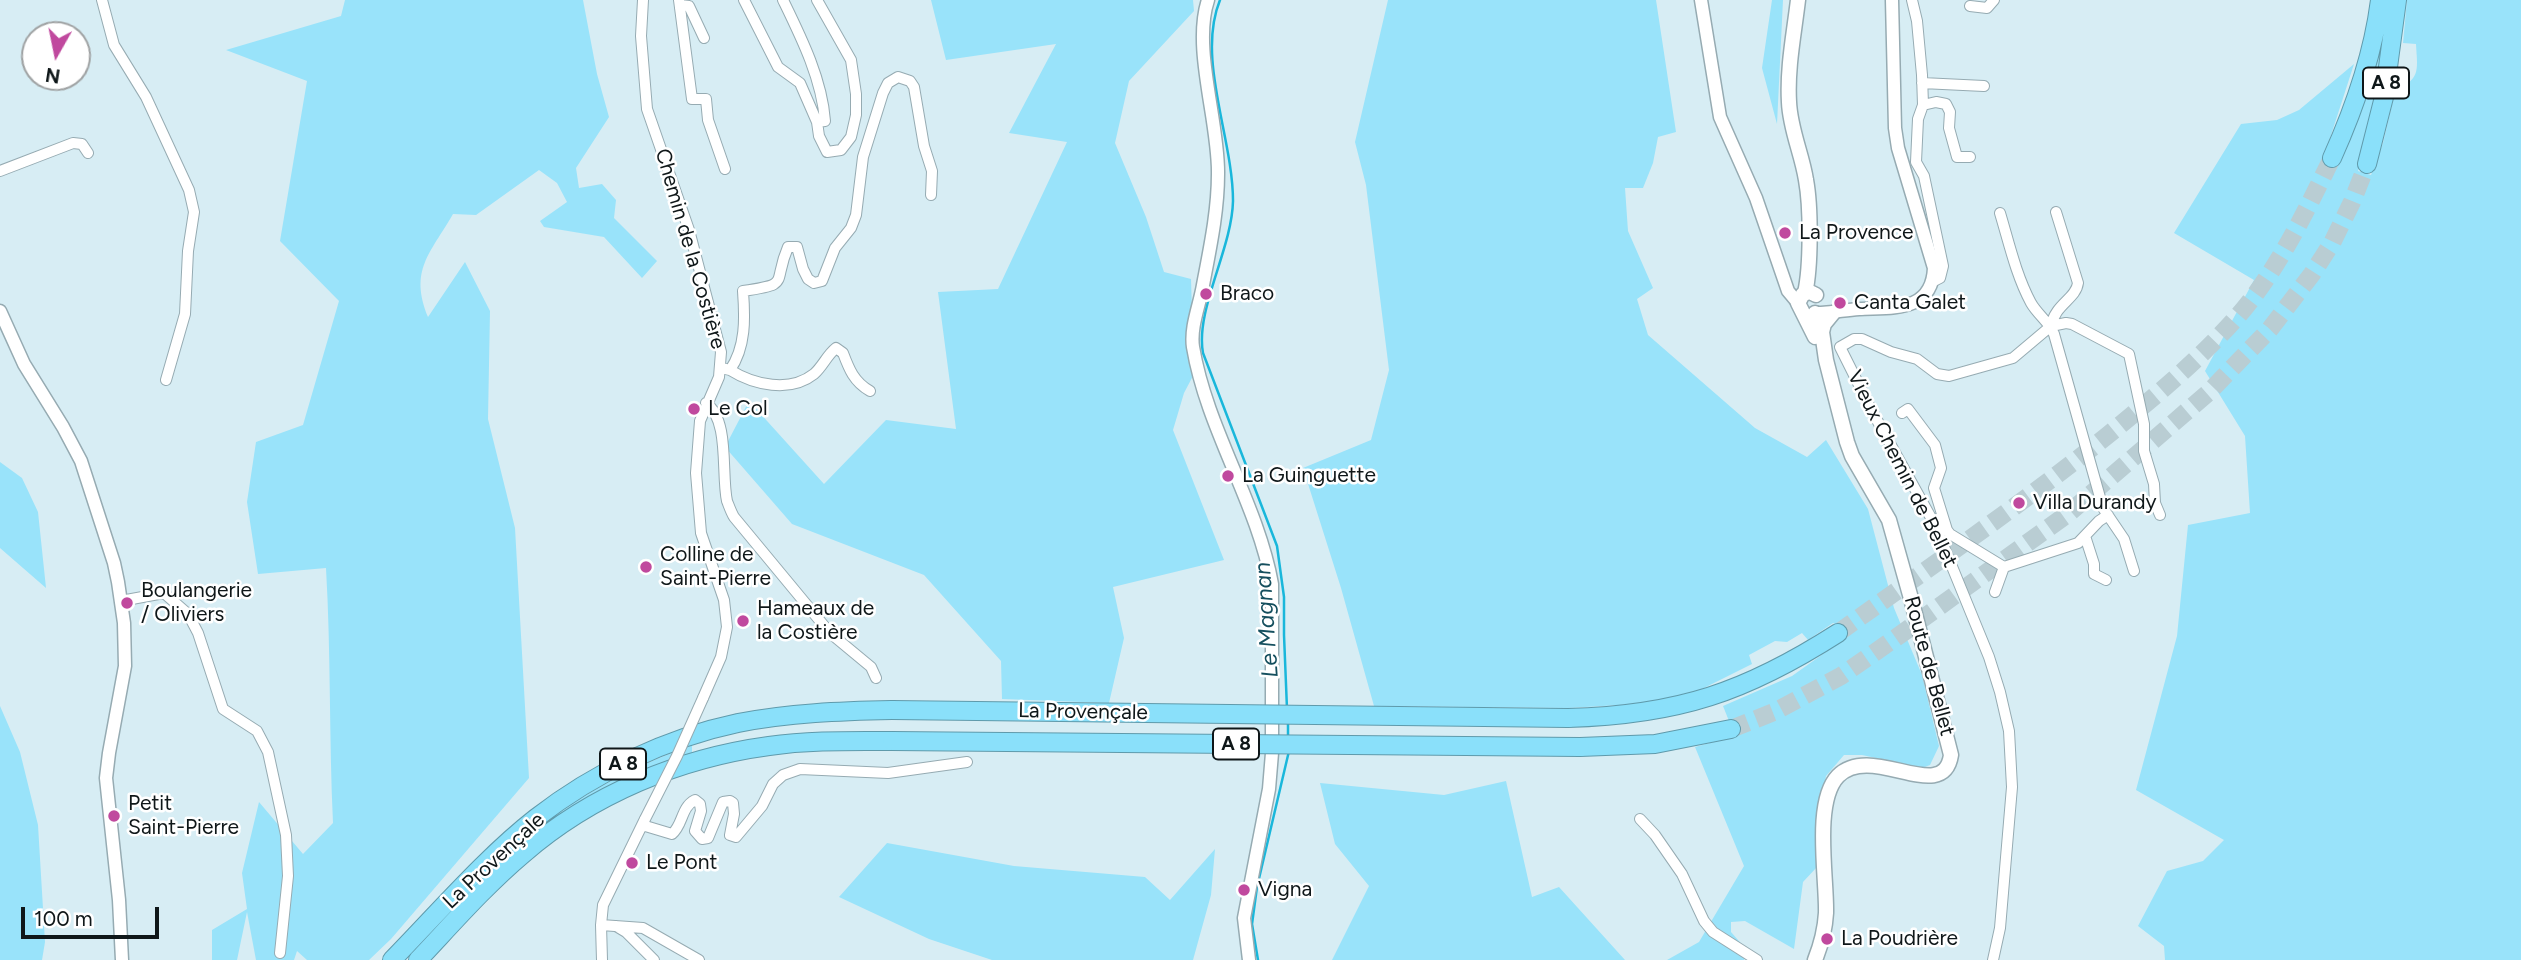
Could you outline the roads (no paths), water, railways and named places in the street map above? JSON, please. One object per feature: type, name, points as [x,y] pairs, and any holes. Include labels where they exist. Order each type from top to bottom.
[{"type":"highway","name":"A 8","points":[[2332,158],[2361,88],[2371,52],[2380,0]]},
{"type":"highway","name":"A 8","points":[[2367,164],[2384,97],[2397,0]]},
{"type":"highway","name":"La Provençale","points":[[392,960],[507,843],[570,794],[628,761],[661,747],[737,724],[816,713],[892,710],[1568,718],[1646,712],[1695,702],[1759,679],[1803,656],[1838,633]]},
{"type":"highway","name":"La Provençale","points":[[418,960],[525,852],[585,809],[685,764],[735,751],[807,743],[892,741],[1580,747],[1655,744],[1731,729]]},
{"type":"main road","points":[[1798,0],[1790,64],[1789,102],[1795,139],[1807,183],[1810,303],[1826,360]]},
{"type":"main road","points":[[1810,303],[1823,337]]},
{"type":"main road","points":[[1826,360],[1824,324],[1833,313]]},
{"type":"main road","name":"Route de Bellet","points":[[1815,960],[1823,936],[1826,910],[1825,806],[1834,782],[1850,768],[1864,765],[1880,765],[1924,776],[1938,776],[1948,766],[1951,755],[1916,615],[1888,520],[1852,456],[1826,360]]},
{"type":"street","points":[[102,0],[114,45],[148,100],[189,190],[194,212],[188,251],[185,314],[166,380]]},
{"type":"street","name":"Chemin de la Costière","points":[[643,0],[641,36],[647,109],[689,230],[726,369],[706,403],[697,441],[698,516],[724,600],[727,626],[721,657],[677,756],[643,822]]},
{"type":"street","points":[[744,0],[778,67],[800,83],[827,152],[841,150],[850,137],[856,115],[856,94],[850,60],[818,1]]},
{"type":"street","points":[[783,0],[810,60],[819,90],[825,121],[817,122]]},
{"type":"street","points":[[1208,0],[1203,26],[1218,180],[1212,236],[1193,346],[1217,432],[1250,510],[1268,562],[1272,584],[1272,753],[1269,789],[1244,918],[1249,960]]},
{"type":"street","points":[[1701,0],[1720,117],[1756,198],[1788,291],[1833,313],[1907,306],[1922,298],[1932,282],[1934,268],[1898,148],[1892,0]]},
{"type":"street","points":[[1912,0],[1917,21],[1923,105],[1918,119],[1916,162],[1924,176],[1943,266],[1940,278],[1932,282]]},
{"type":"street","points":[[1970,6],[1987,8],[1994,0]]},
{"type":"street","points":[[704,38],[689,6],[679,2],[692,99],[705,99],[708,120],[725,169]]},
{"type":"street","points":[[870,391],[861,386],[850,372],[843,353],[836,348],[816,372],[803,381],[763,384],[726,369],[736,362],[743,335],[743,291],[771,287],[777,283],[788,247],[797,247],[808,279],[814,283],[822,281],[835,248],[851,228],[856,215],[863,157],[883,93],[888,83],[898,77],[910,81],[914,87],[924,146],[932,171],[931,195]]},
{"type":"street","points":[[1922,83],[1984,86]]},
{"type":"street","points":[[1923,105],[1936,102],[1946,104],[1950,112],[1949,128],[1957,157],[1970,157]]},
{"type":"street","points":[[0,171],[72,143],[82,145],[88,153]]},
{"type":"street","points":[[2056,212],[2078,283],[2077,290],[2053,315],[2051,326],[2103,508],[2124,539],[2134,571]]},
{"type":"street","points":[[2000,213],[2024,288],[2042,319],[2051,326]]},
{"type":"street","points":[[1810,303],[1859,309]]},
{"type":"street","points":[[0,311],[24,364],[81,461],[114,563],[125,638],[125,666],[108,753],[106,778],[119,900],[122,960]]},
{"type":"street","points":[[1823,337],[1840,347],[1854,337],[1862,339],[1891,352],[1909,356],[1937,374],[1950,376],[2014,358],[2051,326],[2066,323],[2129,354],[2144,424],[2144,451],[2160,515]]},
{"type":"street","name":"Vieux Chemin de Bellet","points":[[1840,347],[1935,525],[1989,657],[2000,692],[2009,731],[2012,787],[2000,928],[1993,960]]},
{"type":"street","points":[[706,403],[714,408],[720,424],[727,502],[734,517],[830,632],[871,667],[876,678]]},
{"type":"street","points":[[1902,413],[1908,408],[1935,445],[1941,468],[1934,488],[1947,530],[2004,567],[2072,545],[2108,515]]},
{"type":"street","points":[[2085,536],[2094,564],[2094,574],[2106,580]]},
{"type":"street","points":[[1995,592],[2004,567]]},
{"type":"street","points":[[121,601],[164,593],[173,599],[187,614],[198,633],[223,709],[257,731],[268,752],[286,835],[288,876],[280,953]]},
{"type":"street","points":[[602,960],[601,925],[606,898],[643,822],[671,834],[676,832],[687,806],[695,800],[700,804],[701,810],[695,831],[702,839],[708,838],[719,807],[723,802],[730,801],[733,803],[734,814],[730,835],[736,837],[762,806],[773,784],[783,775],[800,769],[888,773],[967,762]]},
{"type":"street","points":[[1640,819],[1655,835],[1682,874],[1704,921],[1713,932],[1757,960]]},
{"type":"street","points":[[601,925],[643,928],[699,960]]},
{"type":"street","points":[[615,926],[626,932],[654,960]]},
{"type":"waterway","name":"Le Magnan","points":[[1220,0],[1212,47],[1233,201],[1227,239],[1204,318],[1203,353],[1277,546],[1284,597],[1287,709]]},
{"type":"waterway","name":"Le Magnan","points":[[1288,723],[1288,737]]},
{"type":"waterway","name":"Le Magnan","points":[[1258,960],[1252,924],[1257,887],[1289,751]]},
{"type":"tunnel","points":[[1838,633],[2075,461],[2207,349],[2237,317],[2265,280],[2290,240],[2332,158]]},
{"type":"tunnel","points":[[1731,729],[1774,712],[1841,676],[1904,632],[2069,513],[2208,393],[2270,329],[2312,274],[2332,243],[2367,164]]},
{"type":"place","name":"La Provence","points":[[1785,233]]},
{"type":"place","name":"Braco","points":[[1206,294]]},
{"type":"place","name":"Canta Galet","points":[[1840,303]]},
{"type":"place","name":"Le Col","points":[[694,409]]},
{"type":"place","name":"La Guinguette","points":[[1228,476]]},
{"type":"place","name":"Villa Durandy","points":[[2019,503]]},
{"type":"place","name":"Colline de Saint-Pierre","points":[[646,567]]},
{"type":"place","name":"Boulangerie / Oliviers","points":[[127,603]]},
{"type":"place","name":"Hameaux de la Costière","points":[[743,621]]},
{"type":"place","name":"Petit Saint-Pierre","points":[[114,816]]},
{"type":"place","name":"Le Pont","points":[[632,863]]},
{"type":"place","name":"Vigna","points":[[1244,890]]},
{"type":"place","name":"La Poudrière","points":[[1827,939]]}]
